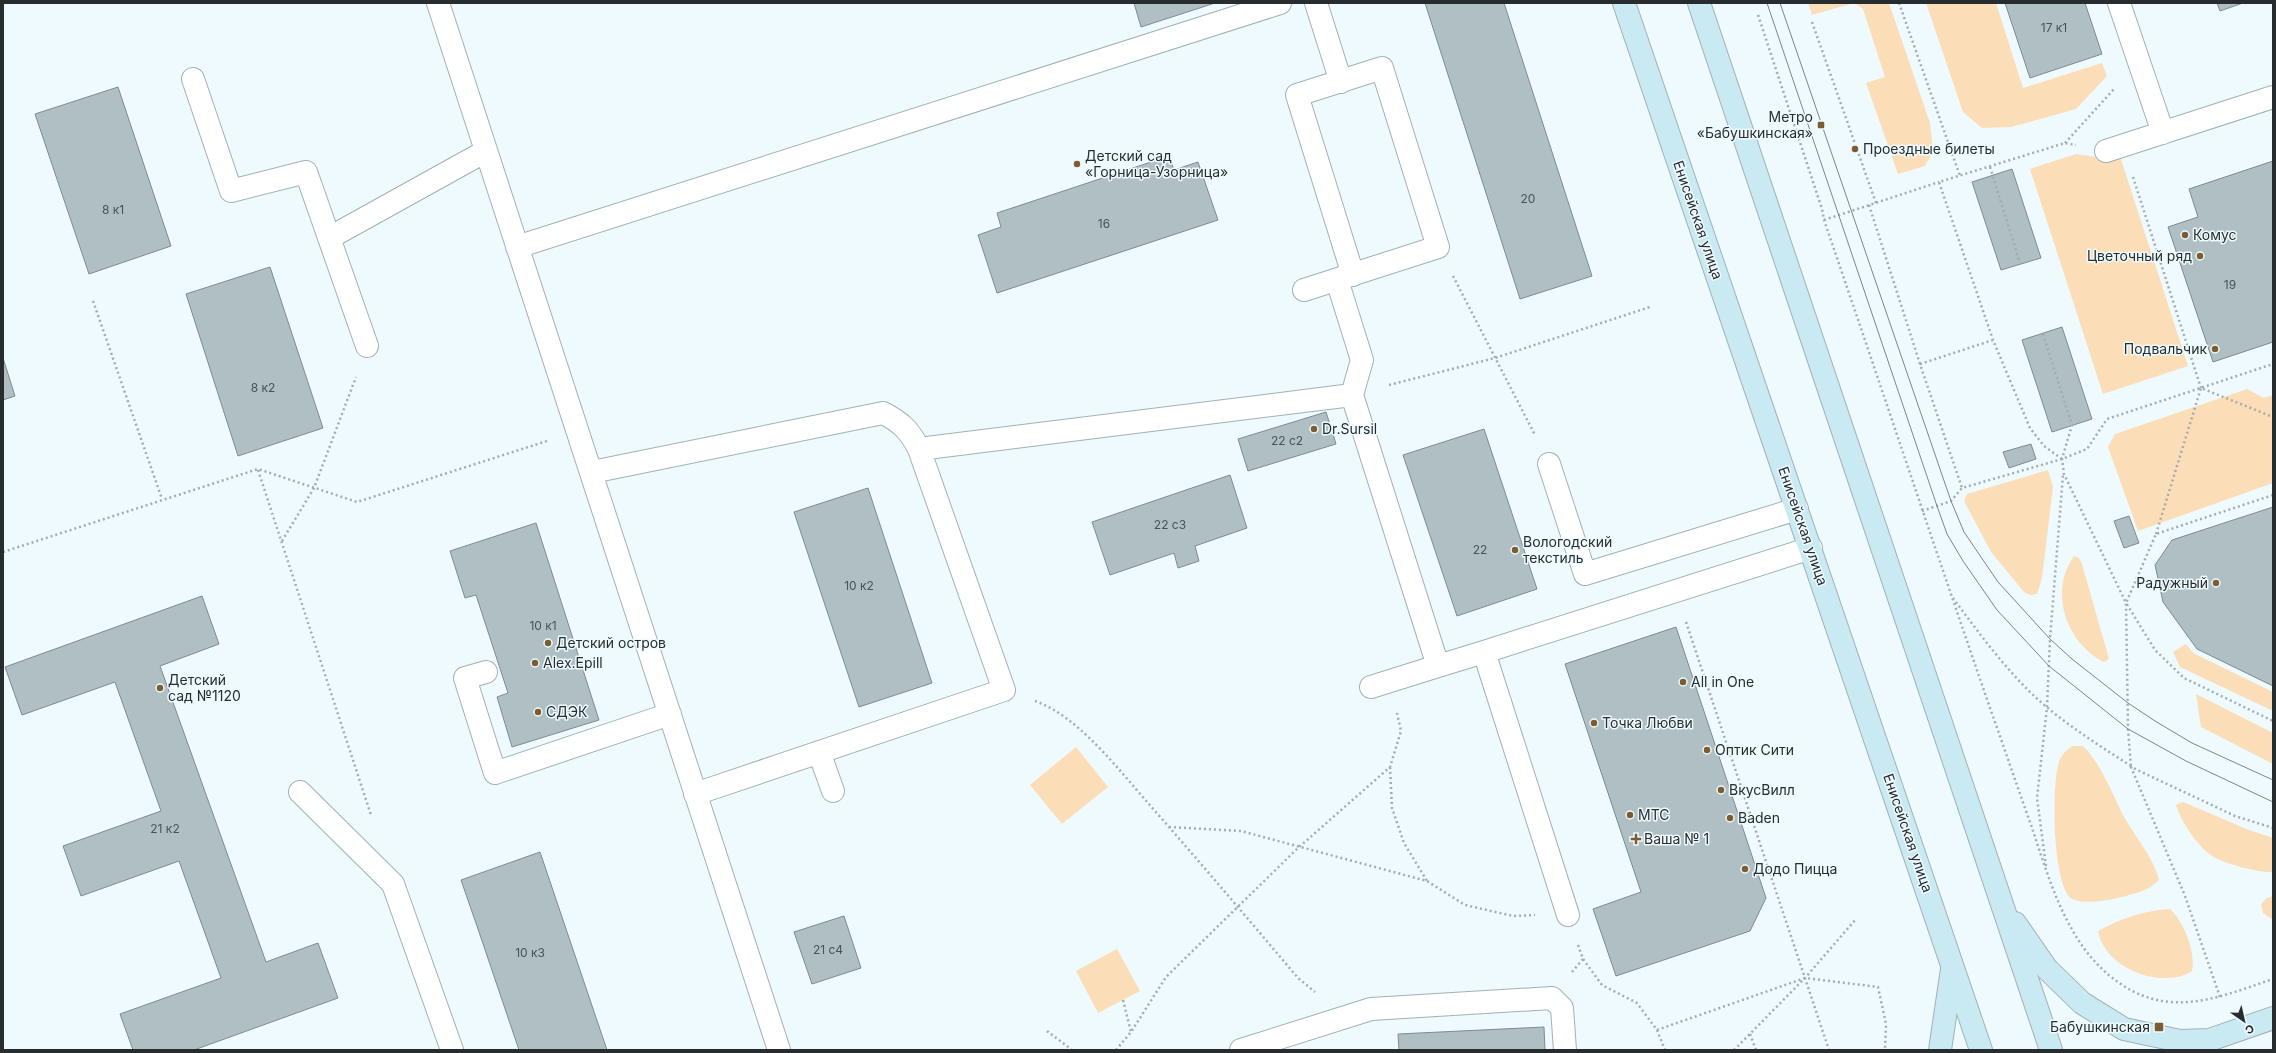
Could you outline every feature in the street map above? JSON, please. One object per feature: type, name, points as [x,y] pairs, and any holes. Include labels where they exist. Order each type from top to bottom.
[{"type":"main road","name":"Енисейская улица","points":[[1624,3],[1981,1050]]},
{"type":"main road","points":[[1699,3],[2000,903],[2051,1050]]},
{"type":"main road","points":[[2000,903],[2047,969],[2082,1003],[2124,1029],[2180,1041],[2209,1040]]},
{"type":"main road","points":[[1940,1050],[1952,963]]},
{"type":"main road","points":[[2181,1050],[2273,1018]]},
{"type":"lane","points":[[438,3],[779,1050]]},
{"type":"lane","points":[[517,247],[1280,3]]},
{"type":"lane","points":[[1316,3],[1341,82]]},
{"type":"lane","points":[[2119,3],[2163,133]]},
{"type":"lane","points":[[1304,290],[1345,277],[1438,247],[1382,68],[1297,95],[1345,277],[1362,360],[1352,395],[1438,666]]},
{"type":"lane","points":[[193,79],[230,191],[306,172],[367,346]]},
{"type":"lane","points":[[2115,149],[2273,97]]},
{"type":"lane","points":[[329,238],[486,151]]},
{"type":"lane","points":[[919,448],[1352,395]]},
{"type":"lane","points":[[592,472],[883,413],[898,420],[911,432],[919,448],[1004,690],[695,794]]},
{"type":"lane","points":[[1549,464],[1585,574],[1797,509]]},
{"type":"lane","points":[[1380,684],[1811,548]]},
{"type":"lane","points":[[1484,652],[1568,915]]},
{"type":"lane","points":[[486,672],[465,678],[495,773],[670,714]]},
{"type":"lane","points":[[819,752],[833,792]]},
{"type":"lane","points":[[300,792],[393,884],[452,1050]]},
{"type":"lane","points":[[1241,1050],[1372,1009],[1552,998],[1562,1008],[1565,1050]]},
{"type":"path","points":[[1899,3],[1960,176]]},
{"type":"path","points":[[1758,15],[1822,209],[1824,220],[1922,510],[2047,871],[2070,927],[2088,955],[2111,977],[2145,998],[2187,1004],[2220,996],[2273,979]]},
{"type":"path","points":[[1812,22],[1876,203]]},
{"type":"path","points":[[1824,220],[2065,143],[2115,149],[2200,388],[2156,534],[2126,603],[2128,729],[2131,767],[2185,896],[2220,996]]},
{"type":"path","points":[[1990,166],[2020,263]]},
{"type":"path","points":[[1939,182],[1993,340],[2030,428],[2044,446],[2062,459]]},
{"type":"path","points":[[1869,205],[1962,488]]},
{"type":"path","points":[[1438,247],[1549,464]]},
{"type":"path","points":[[93,301],[162,500]]},
{"type":"path","points":[[1352,395],[1495,358],[1650,307]]},
{"type":"path","points":[[2043,334],[2072,425],[2062,459],[2064,474],[2050,639],[2047,707],[2037,798],[2047,871]]},
{"type":"path","points":[[1920,364],[1993,340]]},
{"type":"path","points":[[282,542],[314,488],[367,346]]},
{"type":"path","points":[[1922,510],[1951,502],[1962,488],[2062,459],[2087,449],[2107,419],[2273,364]]},
{"type":"path","points":[[2200,388],[2273,417]]},
{"type":"path","points":[[3,552],[258,470],[357,502],[578,431]]},
{"type":"path","points":[[258,470],[374,823]]},
{"type":"path","points":[[2064,474],[2126,603],[2156,650],[2184,678],[2273,721]]},
{"type":"path","points":[[2156,534],[2273,495]]},
{"type":"path","points":[[1675,591],[1829,1050]]},
{"type":"path","points":[[1952,596],[2001,660],[2024,686],[2047,707],[2081,734],[2131,767],[2235,816],[2273,828]]},
{"type":"path","points":[[1380,684],[1401,731],[1390,766],[1392,808],[1404,843],[1427,881]]},
{"type":"path","points":[[1004,690],[1051,706],[1095,743],[1298,978],[1346,1017]]},
{"type":"path","points":[[1116,1050],[1131,1032],[1166,977],[1298,848],[1390,766]]},
{"type":"path","points":[[1169,827],[1241,831],[1298,848],[1353,860],[1427,881],[1465,905],[1513,916],[1568,915],[1583,959],[1602,985],[1637,1003],[1657,1030],[1665,1050]]},
{"type":"path","points":[[1734,1050],[1805,978],[1856,920]]},
{"type":"path","points":[[1657,1030],[1805,978],[1878,987],[1886,1024],[1885,1050]]},
{"type":"path","points":[[1122,1000],[1131,1032]]},
{"type":"path","points":[[1047,1031],[1072,1050]]},
{"type":"path","points":[[1750,1034],[1756,1050]]},
{"type":"shaded area","points":[[1808,3],[1854,3],[1812,15]]},
{"type":"shaded area","points":[[1854,3],[1889,3],[1930,123],[1933,152],[1925,166],[1898,174],[1866,83],[1885,77],[1863,9]]},
{"type":"shaded area","points":[[1926,3],[1996,3],[2023,88],[2102,63],[2107,76],[2076,109],[2011,127],[1982,128],[1963,112]]},
{"type":"shaded area","points":[[2119,153],[2188,366],[2103,394],[2030,169],[2076,154],[2102,158]]},
{"type":"shaded area","points":[[2247,389],[2264,398],[2273,395],[2273,483],[2138,531],[2108,447],[2115,434]]},
{"type":"shaded area","points":[[2048,470],[2053,487],[2042,578],[2037,594],[2030,595],[2024,592],[1991,552],[1964,501],[1967,494]]},
{"type":"shaded area","points":[[2074,556],[2079,558],[2082,564],[2109,659],[2104,662],[2091,654],[2080,643],[2071,630],[2065,616],[2062,601],[2063,585],[2066,570]]},
{"type":"shaded area","points":[[2186,644],[2193,653],[2273,692],[2273,711],[2180,667],[2173,652]]},
{"type":"shaded area","points":[[2196,694],[2273,733],[2273,764],[2201,727]]},
{"type":"shaded area","points":[[2072,746],[2083,746],[2090,753],[2106,779],[2123,815],[2153,863],[2159,880],[2147,889],[2110,900],[2088,902],[2072,899],[2065,891],[2060,875],[2057,854],[2054,807],[2055,786],[2057,768],[2061,757]]},
{"type":"shaded area","points":[[1076,747],[1108,787],[1062,824],[1030,785]]},
{"type":"shaded area","points":[[2183,802],[2249,830],[2273,838],[2273,872],[2239,867],[2213,857],[2193,837],[2181,818],[2176,805]]},
{"type":"shaded area","points":[[2273,896],[2273,920],[2263,913],[2261,904],[2267,898]]},
{"type":"shaded area","points":[[2170,909],[2180,922],[2188,938],[2193,963],[2192,971],[2180,976],[2166,978],[2151,977],[2136,972],[2123,965],[2111,956],[2103,944],[2098,931],[2124,919],[2142,913]]},
{"type":"shaded area","points":[[1117,949],[1140,991],[1098,1013],[1076,971]]},
{"type":"building","points":[[1134,3],[1215,3],[1141,27]]},
{"type":"building","points":[[1425,3],[1504,3],[1592,276],[1520,299]]},
{"type":"building","points":[[2005,3],[2085,3],[2102,54],[2030,78]]},
{"type":"building","points":[[2217,3],[2243,3],[2220,11]]},
{"type":"building","points":[[118,87],[171,246],[89,274],[35,114]]},
{"type":"building","points":[[1169,156],[1174,170],[1198,162],[1218,220],[997,293],[978,235],[1001,227],[997,213]]},
{"type":"building","points":[[2273,161],[2273,342],[2213,362],[2168,227],[2198,217],[2189,189]]},
{"type":"building","points":[[2012,169],[2041,258],[2001,270],[1972,182]]},
{"type":"building","points":[[270,267],[323,428],[238,456],[186,294]]},
{"type":"building","points":[[2062,327],[2092,419],[2052,432],[2022,340]]},
{"type":"building","points":[[3,358],[15,396],[3,400]]},
{"type":"building","points":[[1326,412],[1336,444],[1248,471],[1238,439]]},
{"type":"building","points":[[1484,429],[1537,589],[1457,616],[1403,455]]},
{"type":"building","points":[[2031,444],[2036,459],[2009,468],[2003,452]]},
{"type":"building","points":[[1230,475],[1247,528],[1195,546],[1199,561],[1178,568],[1174,553],[1110,575],[1092,522]]},
{"type":"building","points":[[868,488],[932,683],[859,707],[794,512]]},
{"type":"building","name":"Радужный","points":[[2273,507],[2273,686],[2197,649],[2163,602],[2155,565],[2172,540]]},
{"type":"building","points":[[2129,516],[2139,543],[2124,548],[2114,521]]},
{"type":"building","points":[[536,523],[599,720],[512,747],[497,697],[508,693],[476,595],[465,598],[450,551]]},
{"type":"building","points":[[202,596],[219,644],[160,666],[266,962],[318,943],[338,998],[194,1050],[133,1050],[120,1014],[221,978],[179,861],[81,896],[63,846],[161,811],[115,682],[22,715],[5,667]]},
{"type":"building","points":[[1676,627],[1766,898],[1750,931],[1616,976],[1593,909],[1641,892],[1565,664]]},
{"type":"building","points":[[540,852],[607,1050],[519,1050],[461,880]]},
{"type":"building","points":[[844,916],[861,968],[812,984],[794,932]]},
{"type":"building","points":[[1544,1027],[1545,1050],[1399,1050],[1398,1034]]},
{"type":"tram line","points":[[1767,3],[1937,506],[1947,534],[1963,561],[1997,610],[2049,666],[2128,729],[2186,761],[2273,802]]},
{"type":"tram line","points":[[1780,3],[1951,501],[1964,532],[1998,582],[2050,639],[2072,659],[2128,703],[2155,721],[2192,743],[2273,780]]},
{"type":"place","name":"Метро «Бабушкинская»","points":[[1821,125]]},
{"type":"place","name":"Проездные билеты","points":[[1855,149]]},
{"type":"place","name":"Детский сад «Горница-Узорница»","points":[[1077,164]]},
{"type":"place","name":"Комус","points":[[2185,235]]},
{"type":"place","name":"Цветочный ряд","points":[[2200,256]]},
{"type":"place","name":"Подвальчик","points":[[2215,349]]},
{"type":"place","name":"Dr.Sursil","points":[[1314,429]]},
{"type":"place","name":"Вологодский текстиль","points":[[1515,550]]},
{"type":"place","name":"Радужный","points":[[2216,583]]},
{"type":"place","name":"Детский остров","points":[[548,643]]},
{"type":"place","name":"Alex.Epill","points":[[535,663]]},
{"type":"place","name":"All in One","points":[[1683,682]]},
{"type":"place","name":"Детский сад №1120","points":[[160,688]]},
{"type":"place","name":"СДЭК","points":[[538,712]]},
{"type":"place","name":"Точка Любви","points":[[1594,723]]},
{"type":"place","name":"Оптик Сити","points":[[1707,750]]},
{"type":"place","name":"ВкусВилл","points":[[1721,790]]},
{"type":"place","name":"МТС","points":[[1630,815]]},
{"type":"place","name":"Baden","points":[[1730,818]]},
{"type":"place","name":"Ваша № 1","points":[[1636,839]]},
{"type":"place","name":"Додо Пицца","points":[[1745,869]]},
{"type":"place","name":"Бабушкинская","points":[[2159,1027]]}]
